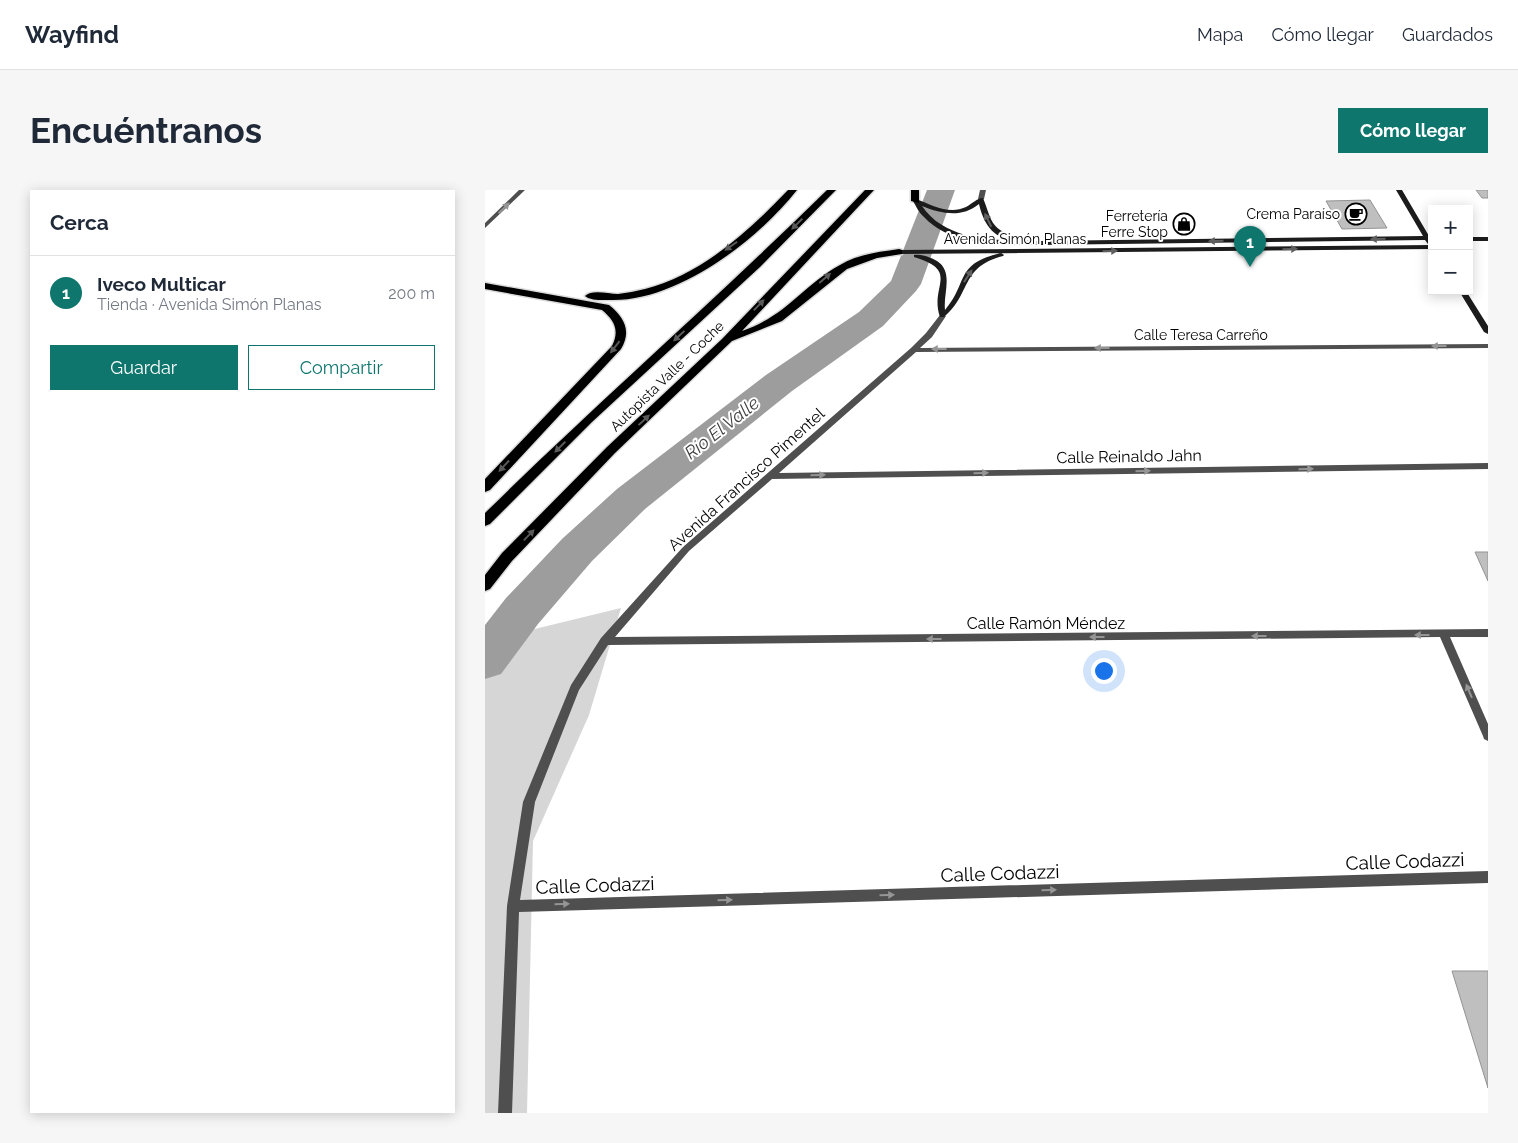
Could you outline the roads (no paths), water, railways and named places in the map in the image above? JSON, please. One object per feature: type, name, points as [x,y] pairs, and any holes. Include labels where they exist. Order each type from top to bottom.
[{"type":"highway","points":[[485,279],[603,298],[620,299],[642,295],[668,286],[714,258],[745,236],[793,190]]},
{"type":"highway","name":"Autopista Valle - Coche","points":[[485,522],[588,419],[756,265],[832,190]]},
{"type":"highway","name":"Autopista Valle - Coche","points":[[485,584],[507,557],[611,450],[726,341],[871,190]]},
{"type":"highway","points":[[915,190],[916,201]]},
{"type":"highway","points":[[726,341],[776,320],[832,272],[846,264],[881,253],[899,252]]},
{"type":"highway","points":[[485,286],[605,307],[616,315],[622,329],[622,337],[617,347],[485,487]]},
{"type":"highway","points":[[485,576],[507,557]]},
{"type":"street","points":[[485,226],[522,190]]},
{"type":"street","points":[[983,190],[981,199],[989,226],[1006,236],[1037,243]]},
{"type":"street","points":[[1399,190],[1428,236]]},
{"type":"street","points":[[916,201],[937,211],[952,213],[975,204],[981,199]]},
{"type":"street","name":"Avenida Simón Planas","points":[[916,201],[922,215],[927,219],[955,234],[981,240],[1037,243],[1428,238]]},
{"type":"street","points":[[1473,238],[1488,239]]},
{"type":"street","name":"Avenida Simón Planas","points":[[899,252],[1428,246]]},
{"type":"street","points":[[899,252],[928,259],[942,267],[945,279],[940,307],[942,316],[952,308],[967,274],[974,266],[983,260],[1009,252]]},
{"type":"street","points":[[1465,295],[1488,332]]},
{"type":"street","name":"Avenida Francisco Pimentel","points":[[505,1113],[513,906],[529,802],[575,688],[605,641],[686,549],[915,350],[929,335],[942,316]]},
{"type":"street","name":"Calle Teresa Carreño","points":[[915,350],[1488,346]]},
{"type":"street","name":"Calle Reinaldo Jahn","points":[[769,476],[1488,466]]},
{"type":"street","name":"Calle Ramón Méndez","points":[[605,641],[1444,635],[1488,633]]},
{"type":"street","points":[[1444,635],[1488,736]]},
{"type":"street","name":"Calle Codazzi","points":[[513,906],[1488,877]]},
{"type":"waterway","name":"Río El Valle","points":[[485,660],[522,611],[577,550],[631,499],[779,383],[871,319],[905,284],[941,190]]},
{"type":"place","name":"Crema Paraíso","points":[[1356,214]]},
{"type":"place","name":"Ferretería Ferre Stop","points":[[1184,224]]},
{"type":"place","name":"Iveco Multicar","points":[[1250,267]]}]
